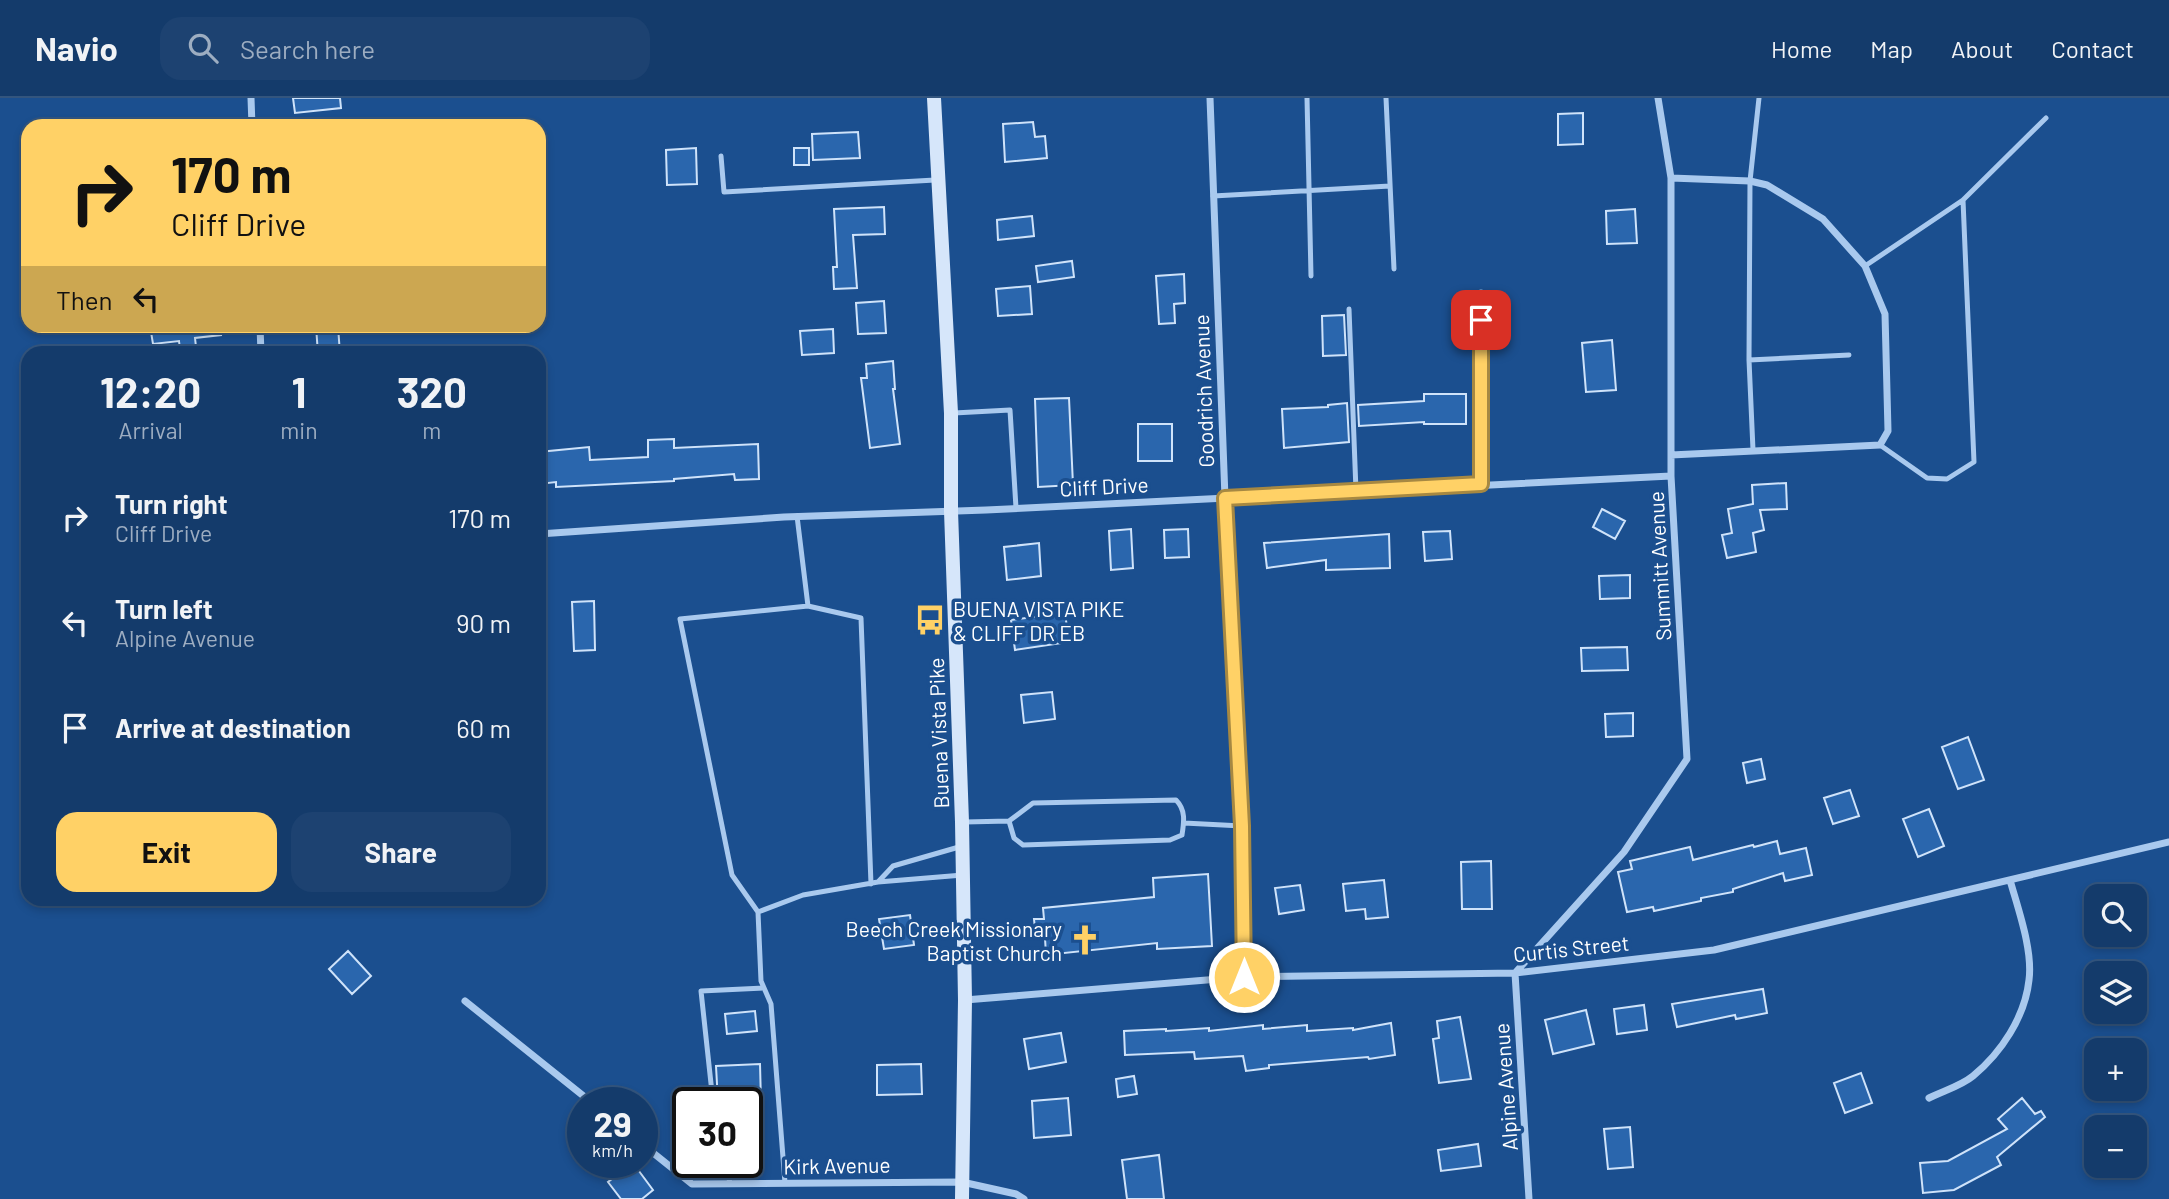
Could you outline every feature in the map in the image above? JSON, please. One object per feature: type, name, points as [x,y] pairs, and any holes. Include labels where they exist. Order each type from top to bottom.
[{"type":"main road","name":"Buena Vista Pike","points":[[934,98],[951,413],[951,511],[962,822],[965,1000],[962,1199]]},
{"type":"street","points":[[251,98],[252,119]]},
{"type":"street","name":"Goodrich Avenue","points":[[1210,98],[1225,498],[1242,826],[1244,977]]},
{"type":"street","name":"Summitt Avenue","points":[[1515,973],[1624,852],[1687,759],[1671,476],[1671,178],[1658,98]]},
{"type":"street","points":[[1671,178],[1750,181],[1767,185],[1822,219],[1865,266],[1885,314],[1888,431],[1880,445],[1671,455]]},
{"type":"street","points":[[1481,293],[1481,484]]},
{"type":"street","name":"Cliff Drive","points":[[546,534],[797,516],[1671,476]]},
{"type":"street","name":"Curtis Street","points":[[965,1000],[1244,977],[1515,973],[1714,950],[2169,842]]},
{"type":"street","points":[[1929,1098],[1972,1077],[1998,1051],[2018,1019],[2030,979],[2026,942],[2010,880]]},
{"type":"street","name":"Alpine Avenue","points":[[1515,973],[1529,1199]]},
{"type":"street","points":[[465,1001],[572,1087]]},
{"type":"street","name":"Kirk Avenue","points":[[658,1157],[692,1184],[962,1182],[1016,1194],[1024,1199]]},
{"type":"lane","points":[[1307,98],[1311,276]]},
{"type":"lane","points":[[1385,98],[1394,269]]},
{"type":"lane","points":[[1753,450],[1749,360],[1750,181],[1759,98]]},
{"type":"lane","points":[[1865,266],[1963,200],[2046,118]]},
{"type":"lane","points":[[721,156],[724,192],[939,179]]},
{"type":"lane","points":[[1213,196],[1390,186]]},
{"type":"lane","points":[[1880,445],[1927,478],[1947,479],[1974,462],[1963,200]]},
{"type":"lane","points":[[1349,309],[1356,491]]},
{"type":"lane","points":[[1749,360],[1849,355]]},
{"type":"lane","points":[[951,413],[1010,410],[1016,508]]},
{"type":"lane","points":[[797,516],[808,606]]},
{"type":"lane","points":[[785,1183],[771,1004],[761,981],[758,912],[732,875],[680,619],[808,606],[861,618],[871,884]]},
{"type":"lane","points":[[962,822],[1009,821],[1033,803],[1176,800],[1182,806],[1184,823],[1182,835],[1170,839],[1023,845],[1013,838],[1009,821]]},
{"type":"lane","points":[[1184,823],[1242,826]]},
{"type":"lane","points":[[878,882],[892,866],[962,846]]},
{"type":"lane","points":[[758,912],[803,895],[878,882],[963,875]]},
{"type":"lane","points":[[711,1087],[701,991],[764,988]]},
{"type":"lane","points":[[729,1178],[730,1184]]},
{"type":"building","points":[[293,98],[340,98],[341,108],[295,113]]},
{"type":"building","points":[[1583,113],[1583,144],[1558,145],[1558,114]]},
{"type":"building","points":[[1033,122],[1035,137],[1045,136],[1047,158],[1005,162],[1003,124]]},
{"type":"building","points":[[858,132],[860,158],[813,160],[812,134]]},
{"type":"building","points":[[696,148],[697,184],[667,185],[666,150]]},
{"type":"building","points":[[794,148],[809,148],[809,165],[794,165]]},
{"type":"building","points":[[884,207],[885,234],[853,235],[857,288],[834,289],[833,267],[837,267],[834,209]]},
{"type":"building","points":[[1635,209],[1637,243],[1607,244],[1606,211]]},
{"type":"building","points":[[1032,216],[1034,236],[998,240],[997,220]]},
{"type":"building","points":[[1072,261],[1074,277],[1038,282],[1036,266]]},
{"type":"building","points":[[1184,274],[1185,303],[1174,304],[1175,323],[1159,324],[1156,276]]},
{"type":"building","points":[[1030,286],[1032,314],[998,316],[996,289]]},
{"type":"building","points":[[884,301],[886,333],[858,334],[856,303]]},
{"type":"building","points":[[1344,315],[1346,355],[1323,356],[1322,316]]},
{"type":"building","points":[[833,329],[834,353],[802,355],[800,331]]},
{"type":"building","points":[[151,333],[221,333],[195,338],[196,346],[180,346],[179,341],[153,344]]},
{"type":"building","points":[[316,333],[338,333],[339,346],[317,346]]},
{"type":"building","points":[[1612,340],[1616,390],[1586,392],[1582,343]]},
{"type":"building","points":[[893,361],[893,389],[900,444],[870,448],[861,378],[867,378],[866,364]]},
{"type":"building","points":[[1424,394],[1466,394],[1466,424],[1424,422],[1359,426],[1358,405],[1424,401]]},
{"type":"building","points":[[1069,398],[1073,485],[1038,487],[1035,399]]},
{"type":"building","points":[[1347,403],[1349,442],[1284,448],[1282,409],[1328,407]]},
{"type":"building","points":[[1138,424],[1172,424],[1172,461],[1138,461]]},
{"type":"building","points":[[674,439],[674,448],[758,444],[759,479],[735,480],[734,474],[674,481],[556,487],[556,482],[546,483],[546,451],[589,447],[590,460],[648,457],[648,440]]},
{"type":"building","points":[[1786,483],[1787,509],[1760,510],[1764,530],[1753,533],[1756,552],[1727,558],[1722,535],[1732,533],[1728,509],[1753,504],[1752,485]]},
{"type":"building","points":[[1602,509],[1625,521],[1615,539],[1593,527]]},
{"type":"building","points":[[1131,529],[1133,568],[1111,570],[1109,531]]},
{"type":"building","points":[[1188,529],[1189,557],[1165,558],[1164,530]]},
{"type":"building","points":[[1450,531],[1452,559],[1425,561],[1423,532]]},
{"type":"building","points":[[1389,534],[1390,568],[1326,570],[1326,560],[1267,568],[1264,543]]},
{"type":"building","points":[[1039,543],[1041,576],[1007,580],[1004,547]]},
{"type":"building","points":[[1630,575],[1630,598],[1600,599],[1599,576]]},
{"type":"building","points":[[594,601],[595,650],[574,651],[572,602]]},
{"type":"building","points":[[1065,613],[1069,642],[1015,650],[1011,620]]},
{"type":"building","points":[[1627,647],[1628,670],[1582,671],[1581,648]]},
{"type":"building","points":[[1052,692],[1055,719],[1024,723],[1021,695]]},
{"type":"building","points":[[1633,713],[1633,736],[1606,737],[1605,714]]},
{"type":"building","points":[[1968,737],[1984,780],[1958,789],[1942,747]]},
{"type":"building","points":[[1761,759],[1765,779],[1747,783],[1743,763]]},
{"type":"building","points":[[1850,790],[1859,816],[1833,824],[1824,798]]},
{"type":"building","points":[[1929,809],[1944,846],[1918,857],[1903,819]]},
{"type":"building","points":[[1777,841],[1780,854],[1806,848],[1812,875],[1785,881],[1783,873],[1733,889],[1733,892],[1701,898],[1701,901],[1654,911],[1653,907],[1627,912],[1618,872],[1632,869],[1630,861],[1690,847],[1693,860]]},
{"type":"building","points":[[1491,861],[1492,909],[1462,909],[1461,862]]},
{"type":"building","points":[[1208,874],[1212,946],[1157,949],[1157,943],[1046,955],[1045,938],[1036,939],[1034,919],[1044,919],[1043,908],[1154,897],[1153,878]]},
{"type":"building","points":[[1384,880],[1388,917],[1366,919],[1365,909],[1346,911],[1343,884]]},
{"type":"building","points":[[1300,885],[1304,910],[1279,914],[1275,888]]},
{"type":"building","points":[[910,915],[914,945],[884,949],[879,919]]},
{"type":"building","points":[[348,951],[371,976],[352,994],[329,969]]},
{"type":"building","points":[[1763,989],[1767,1013],[1736,1019],[1735,1015],[1677,1027],[1672,1004]]},
{"type":"building","points":[[1644,1005],[1647,1030],[1617,1034],[1614,1009]]},
{"type":"building","points":[[1586,1010],[1594,1044],[1553,1054],[1545,1020]]},
{"type":"building","points":[[755,1011],[757,1031],[727,1034],[725,1014]]},
{"type":"building","points":[[1460,1017],[1471,1079],[1439,1083],[1433,1039],[1439,1038],[1437,1021]]},
{"type":"building","points":[[1391,1023],[1395,1055],[1369,1059],[1269,1065],[1269,1068],[1246,1071],[1243,1056],[1195,1059],[1194,1052],[1125,1055],[1124,1031],[1209,1028],[1209,1031],[1263,1025],[1263,1029],[1307,1025],[1307,1031],[1353,1030]]},
{"type":"building","points":[[1061,1033],[1066,1062],[1029,1069],[1024,1039]]},
{"type":"building","points":[[760,1064],[761,1087],[717,1087],[716,1066]]},
{"type":"building","points":[[921,1064],[922,1094],[877,1095],[877,1065]]},
{"type":"building","points":[[1861,1073],[1872,1103],[1845,1113],[1834,1083]]},
{"type":"building","points":[[1134,1076],[1137,1094],[1118,1097],[1116,1079]]},
{"type":"building","points":[[1068,1098],[1071,1135],[1034,1138],[1032,1101]]},
{"type":"building","points":[[2022,1098],[2035,1114],[2041,1111],[2045,1117],[1997,1157],[2001,1165],[1954,1190],[1923,1193],[1920,1163],[1948,1161],[2007,1129],[1998,1119]]},
{"type":"building","points":[[1630,1127],[1633,1167],[1608,1169],[1604,1129]]},
{"type":"building","points":[[1478,1144],[1481,1166],[1441,1171],[1438,1150]]},
{"type":"building","points":[[1159,1155],[1164,1199],[1127,1199],[1122,1160]]},
{"type":"building","points":[[613,1178],[644,1178],[653,1190],[642,1199],[621,1199],[608,1182]]},
{"type":"place","name":"BUENA VISTA PIKE & CLIFF DR EB","points":[[930,620]]},
{"type":"place","name":"Beech Creek Missionary Baptist Church","points":[[1085,940]]},
{"type":"route","points":[[1244,977],[1242,826],[1225,498],[1481,484],[1481,320]]}]
